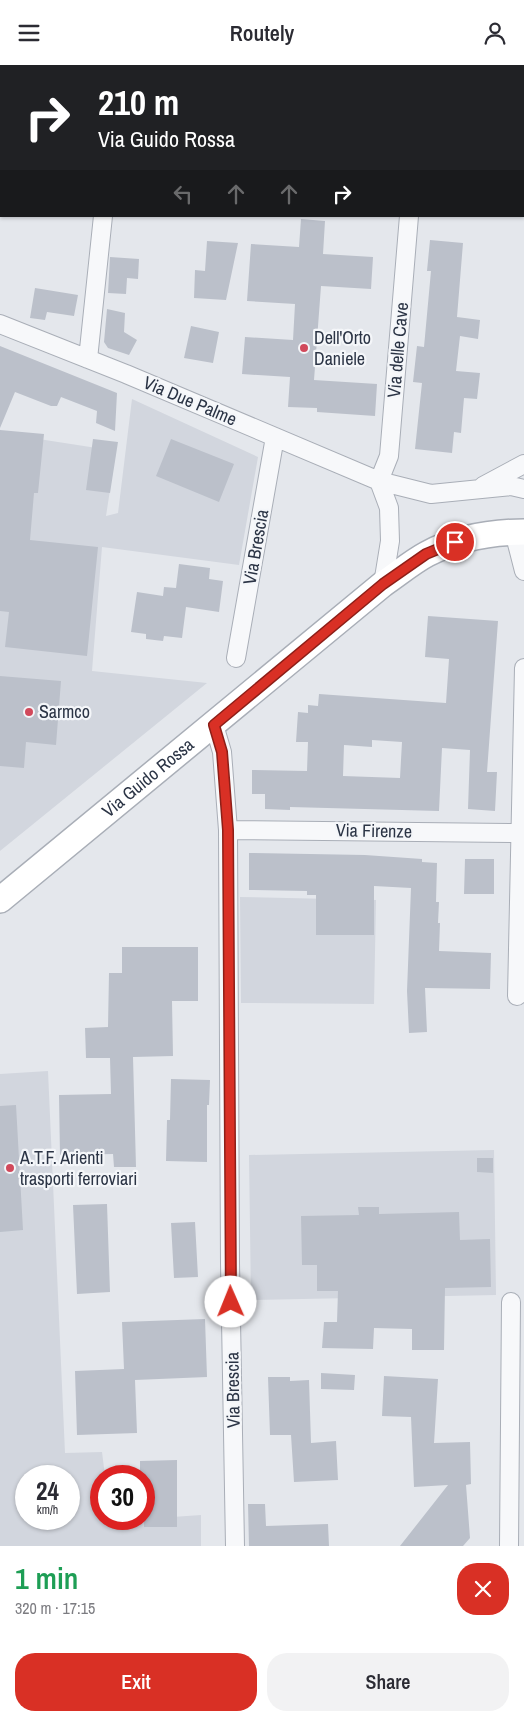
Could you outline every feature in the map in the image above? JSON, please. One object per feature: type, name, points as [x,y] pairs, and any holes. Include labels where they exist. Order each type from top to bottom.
[{"type":"street","points":[[88,359],[103,217]]},
{"type":"street","name":"Via delle Cave","points":[[379,481],[390,456],[409,217]]},
{"type":"street","name":"Via Due Palme","points":[[0,324],[379,481],[431,494],[511,486],[524,489]]},
{"type":"street","name":"Via Brescia","points":[[236,658],[275,437]]},
{"type":"street","name":"Via Due Palme","points":[[473,491],[524,464]]},
{"type":"street","points":[[379,481],[389,508],[390,541],[383,584]]},
{"type":"street","points":[[515,529],[524,571]]},
{"type":"street","name":"Via Guido Rossa","points":[[0,900],[383,584],[426,554],[442,547],[474,537],[515,529]]},
{"type":"street","points":[[517,996],[524,668]]},
{"type":"street","name":"Via Brescia","points":[[214,725],[222,752],[228,830],[230,1253],[235,1546]]},
{"type":"street","name":"Via Firenze","points":[[228,830],[519,833]]},
{"type":"street","points":[[509,1546],[511,1302]]},
{"type":"shaded area","points":[[132,399],[258,457],[239,565],[102,547],[92,671],[207,683],[0,851],[0,433],[116,451],[106,516],[118,513]]},
{"type":"shaded area","points":[[240,897],[376,900],[374,1004],[241,1003]]},
{"type":"shaded area","points":[[48,1071],[65,1453],[102,1452],[104,1465],[90,1465],[90,1530],[155,1530],[155,1518],[201,1515],[201,1546],[0,1546],[0,1074]]},
{"type":"shaded area","points":[[494,1150],[496,1295],[251,1300],[249,1155]]},
{"type":"building","points":[[301,219],[325,221],[323,254],[373,257],[371,289],[321,286],[314,380],[377,384],[375,416],[317,412],[317,408],[288,407],[290,377],[242,374],[245,337],[293,340],[295,304],[247,301],[251,244],[299,247]]},
{"type":"building","points":[[430,240],[463,243],[457,317],[480,320],[478,339],[460,336],[456,371],[480,373],[477,399],[464,398],[461,433],[454,432],[452,453],[415,449],[422,383],[413,382],[417,346],[424,347],[431,271],[427,271]]},
{"type":"building","points":[[207,241],[238,243],[226,300],[194,298],[195,270],[205,271]]},
{"type":"building","points":[[110,257],[139,259],[138,279],[127,278],[126,294],[108,293]]},
{"type":"building","points":[[35,288],[78,295],[74,316],[47,312],[45,320],[30,318]]},
{"type":"building","points":[[107,309],[125,313],[124,332],[137,340],[129,355],[108,348],[104,342]]},
{"type":"building","points":[[191,326],[219,332],[213,363],[184,358]]},
{"type":"building","points":[[0,346],[117,393],[115,431],[96,423],[97,411],[61,397],[57,406],[51,406],[15,392],[0,428]]},
{"type":"building","points":[[0,430],[44,434],[38,493],[34,493],[30,540],[98,547],[87,656],[5,647],[9,612],[0,611]]},
{"type":"building","points":[[93,439],[118,442],[110,493],[86,490]]},
{"type":"building","points":[[171,439],[234,464],[219,502],[156,476]]},
{"type":"building","points":[[179,564],[210,568],[209,579],[223,581],[219,612],[186,607],[182,638],[164,636],[163,641],[146,639],[146,634],[131,632],[137,592],[163,596],[164,587],[176,588]]},
{"type":"building","points":[[428,616],[498,621],[487,772],[497,772],[495,811],[468,809],[470,750],[442,748],[439,811],[290,807],[290,810],[265,809],[265,794],[252,794],[252,770],[307,771],[308,742],[296,742],[298,712],[308,713],[308,705],[318,706],[319,694],[446,703],[449,659],[425,657]],"holes":[[[372,740],[402,742],[400,778],[343,776],[344,745],[372,747]]]},
{"type":"building","name":"Sarmco","points":[[0,676],[61,681],[56,745],[26,742],[24,768],[0,766]]},
{"type":"building","points":[[249,853],[365,855],[422,859],[422,862],[437,863],[436,902],[439,902],[439,951],[491,953],[490,989],[425,988],[427,1032],[409,1033],[407,991],[411,888],[374,886],[374,935],[316,935],[316,895],[307,895],[307,891],[249,890]]},
{"type":"building","points":[[465,859],[494,859],[494,894],[464,894]]},
{"type":"building","points":[[122,947],[198,947],[198,1001],[172,1001],[173,1056],[133,1057],[136,1167],[114,1167],[113,1154],[60,1155],[59,1095],[111,1094],[110,1058],[86,1058],[85,1028],[108,1027],[109,973],[122,973]]},
{"type":"building","points":[[171,1079],[210,1080],[209,1105],[207,1105],[207,1162],[166,1161]]},
{"type":"building","name":"A.T.F. Arienti trasporti ferroviari","points":[[16,1105],[23,1230],[0,1232],[0,1106]]},
{"type":"building","points":[[477,1158],[493,1158],[493,1173],[477,1172]]},
{"type":"building","points":[[107,1204],[110,1292],[77,1294],[73,1205]]},
{"type":"building","points":[[358,1207],[379,1207],[379,1214],[459,1212],[460,1240],[490,1239],[491,1287],[445,1288],[444,1350],[412,1350],[412,1329],[374,1328],[373,1349],[322,1348],[324,1322],[337,1322],[338,1291],[317,1291],[317,1265],[302,1265],[301,1216],[359,1215]]},
{"type":"building","points":[[195,1222],[198,1277],[174,1278],[171,1223]]},
{"type":"building","points":[[205,1319],[207,1377],[135,1380],[137,1433],[77,1435],[75,1371],[124,1369],[122,1322]]},
{"type":"building","points":[[321,1373],[355,1375],[354,1390],[321,1389]]},
{"type":"building","points":[[384,1376],[438,1379],[434,1443],[470,1442],[471,1484],[466,1485],[470,1538],[463,1546],[400,1546],[448,1485],[414,1487],[411,1417],[382,1416]]},
{"type":"building","points":[[268,1377],[290,1377],[290,1381],[309,1380],[311,1443],[336,1441],[338,1480],[294,1482],[291,1435],[270,1435]]},
{"type":"building","points":[[177,1460],[177,1527],[155,1527],[155,1465],[140,1465],[140,1461]]},
{"type":"building","points":[[248,1504],[265,1504],[266,1526],[328,1524],[329,1546],[249,1546]]},
{"type":"place","name":"Dell'Orto Daniele","points":[[304,348]]},
{"type":"place","name":"Sarmco","points":[[29,712]]},
{"type":"place","name":"A.T.F. Arienti trasporti ferroviari","points":[[10,1168]]},
{"type":"route","points":[[231,1302],[228,830],[222,752],[214,725],[383,584],[426,554],[455,542]]}]
